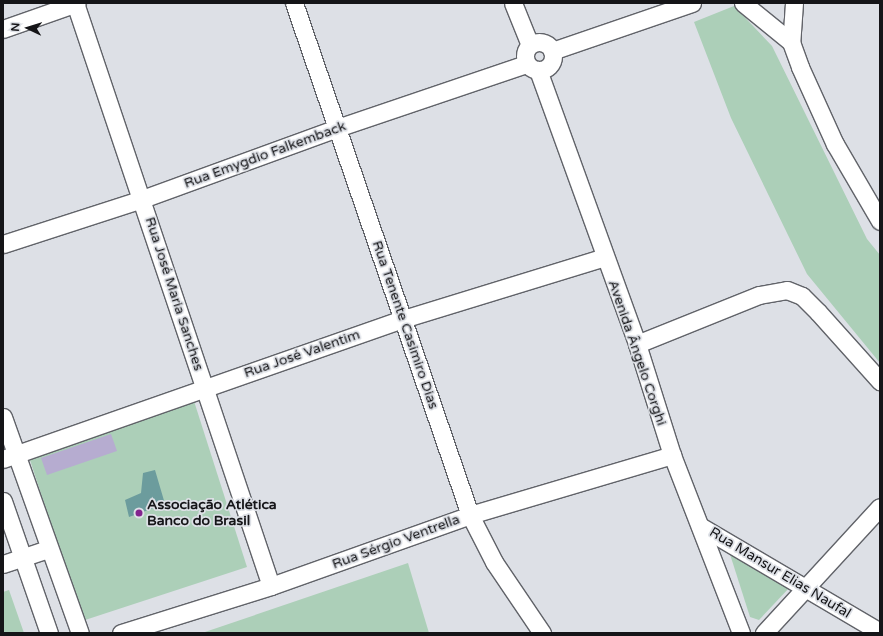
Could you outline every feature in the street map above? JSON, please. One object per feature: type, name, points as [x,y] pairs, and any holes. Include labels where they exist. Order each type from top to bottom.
[{"type":"street","points":[[3,29],[76,3]]},
{"type":"street","name":"Rua José Maria Sanches","points":[[76,3],[271,586]]},
{"type":"street","name":"Rua Tenente Casimiro Dias","points":[[294,3],[404,319],[470,516],[494,562],[542,633]]},
{"type":"street","points":[[513,3],[530,45]]},
{"type":"street","points":[[552,50],[692,3]]},
{"type":"street","points":[[743,3],[791,42],[835,144],[880,222]]},
{"type":"street","points":[[791,42],[794,3]]},
{"type":"street","points":[[543,42],[552,50],[551,64],[532,67],[525,53],[530,45],[543,42]]},
{"type":"street","name":"Rua Emygdio Falkemback","points":[[3,244],[142,199],[337,128],[532,67]]},
{"type":"street","name":"Avenida Ângelo Corghi","points":[[532,67],[637,344],[672,455],[741,633]]},
{"type":"street","name":"Rua José Valentim","points":[[10,457],[404,319],[604,257]]},
{"type":"street","points":[[637,344],[775,290],[787,290],[802,296],[880,381]]},
{"type":"street","points":[[3,417],[10,457],[48,549],[80,633]]},
{"type":"street","name":"Rua Sérgio Ventrella","points":[[121,633],[271,586],[470,516],[672,455]]},
{"type":"street","points":[[3,501],[49,633]]},
{"type":"street","points":[[764,633],[880,507]]},
{"type":"street","name":"Rua Mansur Elias Naufal","points":[[700,526],[807,587],[880,632]]},
{"type":"street","points":[[3,564],[48,549]]},
{"type":"green space","points":[[734,6],[772,46],[867,239],[880,255],[880,363],[807,274],[731,118],[694,22]]},
{"type":"green space","name":"Associação Atlética Banco do Brasil","points":[[193,398],[247,567],[82,621],[30,460]]},
{"type":"green space","points":[[728,548],[790,587],[759,620],[750,617]]},
{"type":"green space","points":[[408,563],[429,633],[202,633]]},
{"type":"green space","points":[[9,590],[24,633],[3,633],[3,592]]},
{"type":"water","points":[[155,470],[165,504],[129,517],[125,500],[141,493],[143,473]]},
{"type":"building","points":[[111,434],[117,451],[47,475],[41,458]]},
{"type":"place","name":"Associação Atlética Banco do Brasil","points":[[139,513]]}]
